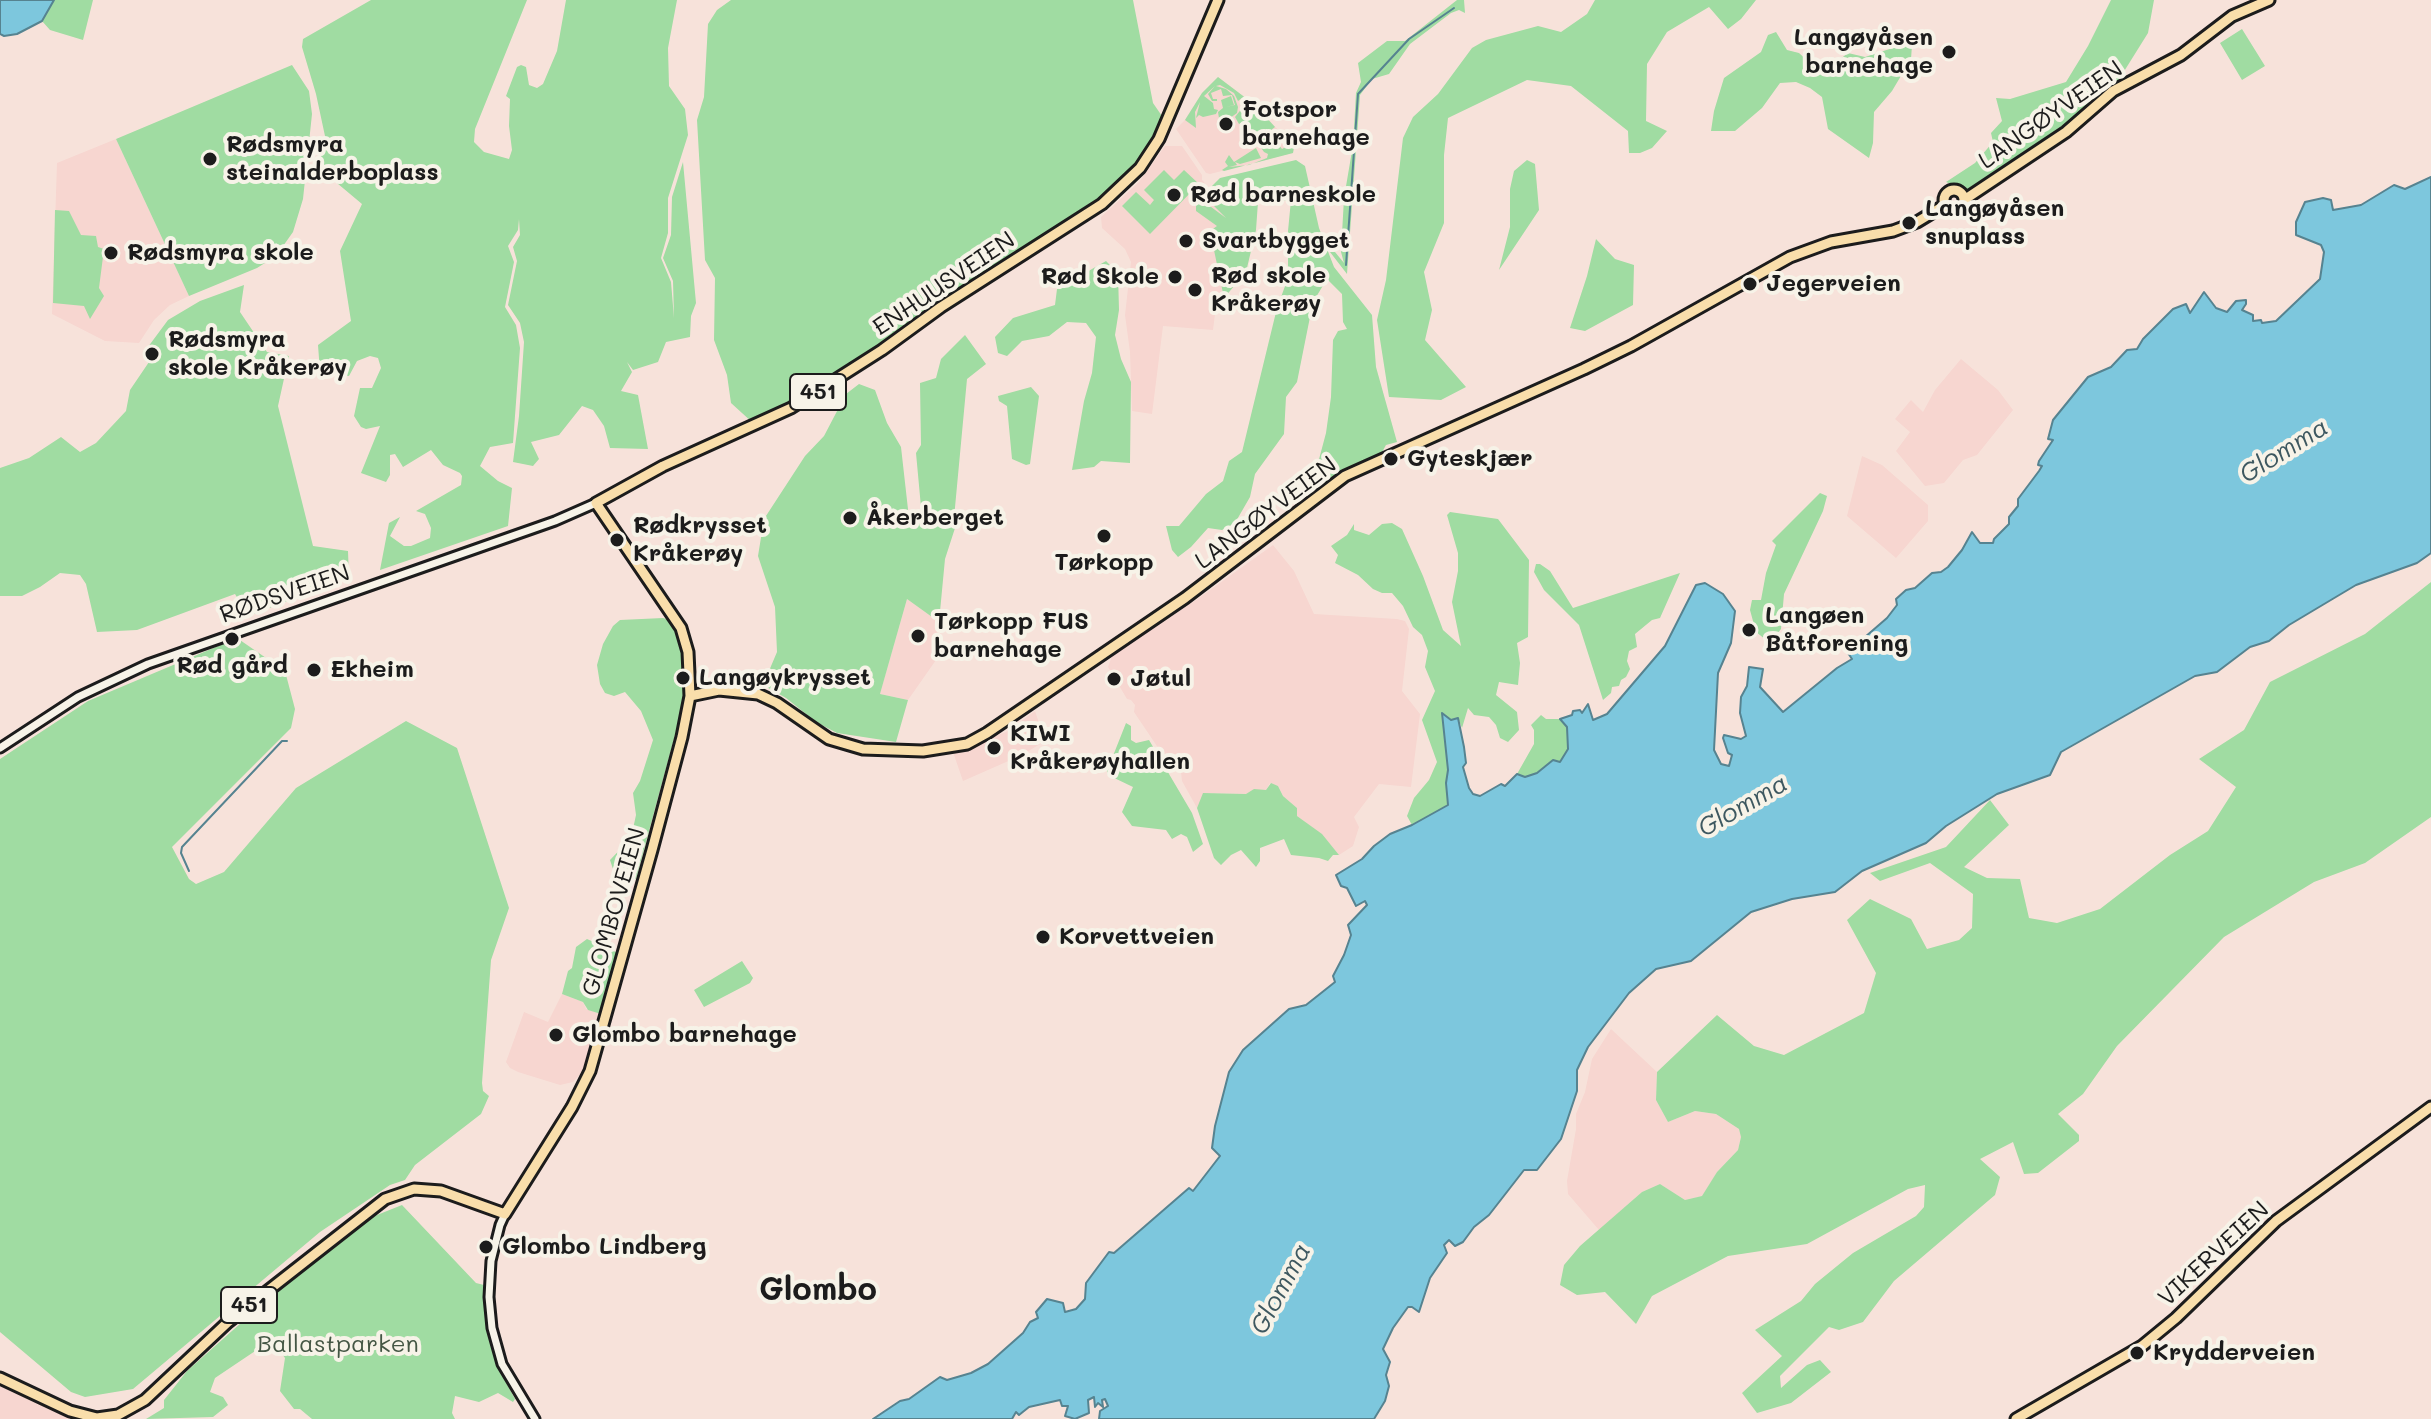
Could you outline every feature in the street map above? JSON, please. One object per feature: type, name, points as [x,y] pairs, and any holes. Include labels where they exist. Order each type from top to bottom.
[{"type":"main road","name":"ENHUUSVEIEN","points":[[596,503],[663,466],[791,408],[1102,204],[1140,168],[1159,139],[1218,0]]},
{"type":"main road","name":"LANGØYVEIEN","points":[[1962,196],[1999,179],[2066,132],[2113,91],[2181,55],[2232,16],[2269,0]]},
{"type":"main road","points":[[1953,190],[1962,196],[1961,207],[1956,210],[1945,205],[1947,193],[1953,190]]},
{"type":"main road","name":"LANGØYVEIEN","points":[[690,696],[710,691],[746,691],[767,698],[822,735],[848,746],[883,751],[923,751],[967,744],[1185,598],[1345,476],[1490,413],[1631,346],[1790,257],[1831,242],[1893,231],[1917,222],[1945,205]]},
{"type":"main road","name":"GLOMBOVEIEN","points":[[505,1214],[572,1107],[590,1071],[656,836],[690,696],[687,644],[681,628],[596,503]]},
{"type":"main road","name":"LANGØYVEIEN","points":[[691,684],[710,691]]},
{"type":"main road","name":"VIKERVEIEN","points":[[2016,1419],[2142,1346],[2176,1318],[2276,1221],[2431,1107]]},
{"type":"main road","name":"451","points":[[0,1378],[70,1411],[97,1418],[118,1415],[145,1400],[228,1322],[385,1199],[414,1189],[441,1191],[505,1214]]},
{"type":"street","name":"RØDSVEIEN","points":[[0,748],[78,697],[148,664],[555,521],[596,503]]},
{"type":"street","name":"GLOMBOVEIEN","points":[[505,1214],[491,1261],[489,1297],[492,1328],[509,1380],[535,1419]]},
{"type":"shaded area","name":"Fotspor barnehage","points":[[1218,77],[1255,105],[1294,147],[1293,153],[1206,173],[1176,129]]},
{"type":"shaded area","name":"Rødsmyra skole","points":[[116,139],[189,296],[170,305],[154,320],[139,343],[105,341],[52,314],[57,163]]},
{"type":"shaded area","name":"Rød Skole","points":[[1165,146],[1182,146],[1212,191],[1210,202],[1235,227],[1217,261],[1224,298],[1215,314],[1213,330],[1163,326],[1152,414],[1132,411],[1125,315],[1131,262],[1125,249],[1102,228],[1101,217],[1139,182]]},
{"type":"shaded area","points":[[1961,359],[1998,390],[2013,410],[1977,455],[1963,460],[1944,483],[1925,486],[1896,451],[1910,432],[1895,419],[1911,400],[1923,412],[1935,390]]},
{"type":"shaded area","points":[[1862,456],[1882,465],[1928,505],[1928,521],[1896,558],[1847,516]]},
{"type":"shaded area","name":"Jøtul","points":[[1273,545],[1294,571],[1314,614],[1397,619],[1405,621],[1409,629],[1402,691],[1420,714],[1411,787],[1379,784],[1354,817],[1359,827],[1353,846],[1339,855],[1321,834],[1297,816],[1297,808],[1283,796],[1278,786],[1270,783],[1266,790],[1246,794],[1204,793],[1197,808],[1182,781],[1181,772],[1171,767],[1134,712],[1135,705],[1127,699],[1108,667],[1112,656]]},
{"type":"shaded area","name":"Tørkopp FUS barnehage","points":[[907,599],[939,622],[943,650],[908,700],[880,694]]},
{"type":"shaded area","points":[[1035,711],[1045,741],[1022,755],[963,781],[953,752],[1006,732]]},
{"type":"shaded area","name":"Glombo barnehage","points":[[562,994],[583,1002],[586,1009],[601,1014],[601,1017],[587,1067],[573,1082],[560,1085],[518,1072],[506,1062],[524,1012],[548,1022]]},
{"type":"shaded area","points":[[1611,1029],[1657,1072],[1656,1100],[1668,1122],[1695,1111],[1716,1114],[1739,1129],[1741,1137],[1738,1150],[1717,1172],[1703,1196],[1685,1200],[1660,1184],[1642,1192],[1599,1230],[1568,1194],[1567,1181],[1576,1114],[1585,1092],[1592,1059]]},
{"type":"shaded area","points":[[0,1386],[70,1419],[0,1419]]},
{"type":"green space","points":[[54,0],[93,0],[83,40],[50,30],[42,21]]},
{"type":"green space","points":[[371,0],[527,0],[475,129],[474,142],[484,152],[509,159],[512,150],[510,99],[506,96],[517,67],[521,65],[526,67],[529,85],[537,88],[543,84],[557,51],[566,0],[677,0],[668,48],[669,86],[685,109],[688,135],[668,198],[668,233],[661,258],[671,282],[674,318],[673,281],[663,258],[671,235],[672,197],[683,162],[696,303],[691,316],[690,337],[666,342],[658,362],[633,370],[627,362],[632,372],[621,391],[638,395],[648,449],[610,448],[604,426],[593,410],[582,406],[559,435],[531,442],[539,459],[533,466],[513,462],[524,342],[520,323],[508,305],[517,261],[513,247],[520,235],[519,219],[518,230],[508,246],[514,262],[505,307],[516,325],[520,348],[513,443],[490,447],[480,466],[512,488],[508,526],[380,570],[389,523],[400,517],[390,536],[404,546],[430,538],[431,528],[425,514],[416,511],[461,485],[462,476],[443,465],[431,450],[403,467],[395,454],[390,455],[390,475],[386,482],[361,473],[380,426],[366,429],[354,416],[360,388],[372,388],[381,368],[378,358],[370,356],[357,361],[349,376],[320,372],[318,345],[351,321],[340,251],[362,204],[319,168],[325,136],[302,47],[303,39]]},
{"type":"green space","points":[[731,0],[1133,0],[1153,103],[1164,119],[1151,148],[1113,195],[771,416],[753,423],[731,403],[727,375],[714,340],[715,278],[705,260],[697,120],[704,97],[708,24],[717,10]]},
{"type":"green space","points":[[1457,0],[1464,0],[1465,13],[1459,10],[1451,13],[1410,44],[1389,74],[1372,79],[1360,95],[1347,274],[1330,252],[1335,252],[1344,263],[1341,252],[1344,198],[1353,145],[1356,93],[1361,82],[1358,63],[1387,41],[1405,41]]},
{"type":"green space","points":[[1595,0],[1756,0],[1741,19],[1728,29],[1709,7],[1667,32],[1647,64],[1646,121],[1667,131],[1652,148],[1640,153],[1629,153],[1628,131],[1571,86],[1527,80],[1448,118],[1444,155],[1444,223],[1424,272],[1432,310],[1425,340],[1466,387],[1441,400],[1389,397],[1377,320],[1386,280],[1403,138],[1413,117],[1438,94],[1472,48],[1486,40],[1538,26],[1561,32],[1587,14]]},
{"type":"green space","points":[[2111,0],[2154,0],[2148,33],[2118,81],[2056,138],[1985,185],[1966,190],[1946,182],[1975,163],[1993,142],[1991,133],[2002,121],[1996,98],[2010,99],[2066,82]]},
{"type":"green space","points":[[2242,29],[2265,66],[2242,80],[2220,43]]},
{"type":"green space","points":[[1776,32],[1787,50],[1799,53],[1811,64],[1826,70],[1848,53],[1865,57],[1908,43],[1912,45],[1911,59],[1892,91],[1874,112],[1869,158],[1828,129],[1822,97],[1796,82],[1780,83],[1762,108],[1735,131],[1711,131],[1724,78],[1761,52],[1768,35]]},
{"type":"green space","points":[[292,65],[309,91],[312,114],[303,199],[293,232],[276,256],[257,268],[189,296],[116,139]]},
{"type":"green space","points":[[1218,77],[1255,105],[1275,127],[1257,141],[1244,121],[1239,124],[1235,117],[1244,101],[1242,98],[1238,101],[1234,93],[1220,85],[1216,86],[1234,96],[1237,113],[1230,118],[1219,118],[1218,112],[1223,108],[1221,100],[1231,96],[1234,105],[1226,107],[1235,105],[1232,95],[1223,96],[1221,89],[1211,93],[1213,99],[1217,99],[1212,101],[1208,94],[1215,86],[1204,96],[1218,110],[1216,114],[1196,118],[1200,102],[1195,112],[1196,128],[1185,120],[1202,93]]},
{"type":"green space","points":[[1270,134],[1282,149],[1291,144],[1294,147],[1293,153],[1253,163],[1267,158],[1268,154],[1257,142]]},
{"type":"green space","points":[[1256,148],[1261,158],[1240,164],[1235,162],[1237,165],[1229,167],[1246,165],[1222,170],[1228,166],[1225,162],[1229,155],[1234,162]]},
{"type":"green space","points":[[1296,160],[1305,166],[1319,228],[1334,267],[1372,315],[1376,367],[1397,442],[1386,445],[1381,454],[1325,485],[1314,478],[1326,433],[1331,397],[1333,340],[1338,331],[1347,329],[1343,322],[1342,294],[1327,279],[1313,302],[1297,382],[1286,397],[1284,434],[1255,474],[1250,497],[1235,523],[1222,530],[1208,528],[1178,557],[1172,550],[1166,526],[1179,526],[1206,494],[1223,481],[1229,461],[1242,452],[1277,308],[1288,278],[1291,200],[1258,202],[1256,230],[1246,272],[1224,298],[1210,231],[1217,226],[1196,211],[1196,206],[1199,200],[1203,201],[1226,218],[1210,202],[1212,186],[1220,178]]},
{"type":"green space","points":[[1527,160],[1535,164],[1539,210],[1499,270],[1510,227],[1510,189],[1514,171]]},
{"type":"green space","points":[[1164,170],[1174,180],[1184,170],[1199,184],[1150,234],[1122,206],[1136,192],[1150,205],[1154,200],[1144,190]]},
{"type":"green space","points":[[55,210],[69,211],[81,235],[96,236],[98,247],[104,249],[99,288],[104,296],[90,319],[84,306],[53,303]]},
{"type":"green space","points":[[1596,239],[1615,259],[1634,265],[1633,305],[1585,331],[1570,328],[1587,276]]},
{"type":"green space","points":[[1106,261],[1118,273],[1119,310],[1115,335],[1131,382],[1130,463],[1101,461],[1094,467],[1072,470],[1092,373],[1096,337],[1086,323],[1067,322],[1049,336],[1022,341],[1007,356],[998,353],[995,337],[1013,318],[1055,305],[1057,289]]},
{"type":"green space","points":[[244,285],[240,312],[267,352],[289,356],[278,406],[313,546],[348,551],[349,578],[248,616],[235,594],[137,630],[97,632],[86,584],[80,575],[60,573],[22,596],[0,596],[0,468],[29,458],[61,437],[80,452],[96,443],[126,411],[130,390],[149,362],[145,351],[168,320],[200,301]]},
{"type":"green space","points":[[965,335],[986,364],[967,379],[954,518],[956,525],[945,559],[939,622],[907,599],[880,694],[908,700],[896,742],[837,733],[763,685],[777,652],[775,607],[758,556],[764,519],[805,456],[824,436],[846,394],[859,384],[875,390],[887,423],[901,447],[910,527],[917,524],[922,518],[916,453],[921,445],[920,383],[936,378],[941,359]]},
{"type":"green space","points":[[1031,387],[1039,396],[1030,464],[1026,465],[1012,459],[1007,406],[999,401],[998,396]]},
{"type":"green space","points":[[1820,493],[1827,496],[1823,511],[1784,594],[1781,629],[1770,643],[1756,632],[1750,610],[1752,600],[1761,600],[1776,545],[1772,541]]},
{"type":"green space","points":[[1450,512],[1498,519],[1529,560],[1528,637],[1517,643],[1520,663],[1518,685],[1499,682],[1496,695],[1517,712],[1519,730],[1508,742],[1500,738],[1496,725],[1489,717],[1474,715],[1468,708],[1462,728],[1458,718],[1451,720],[1443,714],[1448,805],[1412,825],[1407,816],[1414,798],[1429,780],[1437,762],[1422,720],[1435,691],[1425,667],[1428,651],[1422,635],[1413,627],[1403,606],[1392,593],[1373,589],[1358,575],[1335,563],[1338,555],[1331,546],[1347,535],[1354,524],[1354,530],[1369,535],[1382,524],[1392,523],[1402,529],[1443,630],[1461,646],[1452,602],[1458,553],[1447,515]]},
{"type":"green space","points":[[1536,564],[1550,571],[1573,608],[1680,573],[1660,618],[1652,620],[1635,634],[1637,647],[1629,651],[1627,661],[1630,669],[1626,677],[1619,686],[1612,687],[1611,693],[1603,700],[1579,625],[1544,590],[1534,572]]},
{"type":"green space","points":[[2431,582],[2431,817],[2365,863],[2314,882],[2224,937],[2117,1046],[2083,1094],[2058,1114],[2079,1135],[2079,1141],[2038,1173],[2024,1174],[2013,1142],[1980,1159],[2000,1177],[1995,1195],[1894,1281],[1863,1322],[1839,1330],[1829,1327],[1780,1376],[1781,1388],[1807,1365],[1820,1360],[1831,1372],[1791,1403],[1757,1413],[1742,1393],[1782,1356],[1755,1330],[1801,1301],[1815,1284],[1853,1253],[1916,1216],[1924,1207],[1925,1185],[1908,1189],[1807,1244],[1728,1256],[1652,1296],[1636,1324],[1605,1292],[1577,1295],[1560,1285],[1564,1265],[1580,1246],[1642,1192],[1660,1184],[1685,1200],[1702,1196],[1717,1172],[1738,1150],[1739,1129],[1716,1114],[1695,1111],[1668,1122],[1656,1100],[1657,1072],[1717,1015],[1754,1046],[1784,1055],[1864,1013],[1876,973],[1847,920],[1870,899],[1911,919],[1927,949],[1959,940],[1972,928],[1973,894],[1930,863],[1880,881],[1870,873],[1946,847],[1990,800],[2009,825],[1964,867],[1987,878],[2020,879],[2029,918],[2057,923],[2100,909],[2170,855],[2208,831],[2236,787],[2199,759],[2244,730],[2270,682],[2365,634]]},
{"type":"green space","points":[[663,618],[673,621],[681,642],[684,702],[636,879],[614,872],[610,860],[631,838],[636,815],[633,793],[653,740],[641,711],[625,692],[614,696],[605,693],[597,665],[603,644],[620,620]]},
{"type":"green space","points":[[237,638],[285,671],[295,709],[291,728],[172,847],[189,879],[196,884],[224,872],[296,788],[406,721],[457,748],[509,908],[491,960],[482,1083],[483,1091],[489,1096],[481,1114],[415,1165],[405,1180],[390,1185],[320,1232],[133,1389],[85,1397],[71,1392],[0,1332],[0,759],[88,701]]},
{"type":"green space","points":[[1541,715],[1546,719],[1560,719],[1567,727],[1568,749],[1560,762],[1553,760],[1537,773],[1525,777],[1517,774],[1534,744],[1531,725]]},
{"type":"green space","points":[[1126,723],[1131,726],[1131,740],[1136,743],[1149,740],[1192,813],[1203,844],[1193,852],[1187,837],[1181,834],[1172,839],[1166,830],[1132,826],[1122,812],[1133,787],[1108,775],[1107,771]]},
{"type":"green space","points":[[1271,783],[1278,786],[1283,796],[1297,808],[1297,816],[1322,834],[1339,855],[1333,855],[1328,861],[1291,855],[1284,839],[1260,848],[1260,861],[1256,867],[1241,850],[1221,865],[1214,858],[1197,808],[1203,793],[1246,794],[1254,789],[1266,790]]},
{"type":"green space","points":[[587,939],[618,953],[601,1014],[588,1010],[583,1002],[562,994],[576,947]]},
{"type":"green space","points":[[742,961],[753,978],[750,983],[704,1007],[694,990]]},
{"type":"green space","name":"Ballastparken","points":[[402,1205],[476,1283],[484,1285],[485,1319],[491,1345],[515,1399],[513,1402],[498,1393],[479,1402],[455,1396],[452,1413],[455,1419],[312,1419],[300,1409],[294,1409],[280,1391],[285,1358],[276,1337],[215,1378],[210,1392],[223,1397],[228,1405],[213,1417],[146,1419],[164,1408],[164,1400],[187,1371],[269,1298],[372,1217]]},
{"type":"water","points":[[0,0],[54,0],[42,21],[17,34],[4,36],[0,34]]},
{"type":"water","name":"Glomma","points":[[2431,177],[2431,553],[2417,563],[2356,585],[2289,625],[2269,641],[2250,647],[2217,672],[2195,676],[2061,752],[2050,775],[1997,794],[1946,826],[1926,843],[1862,871],[1835,892],[1792,899],[1751,912],[1691,961],[1656,969],[1629,993],[1588,1047],[1577,1070],[1577,1091],[1561,1139],[1537,1170],[1524,1170],[1463,1242],[1455,1246],[1449,1240],[1444,1245],[1447,1253],[1430,1278],[1419,1312],[1408,1307],[1383,1349],[1390,1362],[1386,1375],[1389,1386],[1385,1401],[1374,1419],[1099,1419],[1100,1411],[1108,1406],[1105,1399],[1102,1400],[1103,1407],[1098,1403],[1095,1407],[1094,1397],[1088,1400],[1089,1413],[1075,1419],[1065,1416],[1068,1406],[1062,1406],[1060,1400],[1029,1407],[1019,1415],[1016,1412],[1012,1419],[873,1419],[940,1377],[947,1380],[988,1364],[1023,1333],[1030,1322],[1038,1318],[1036,1312],[1047,1299],[1063,1303],[1065,1312],[1076,1309],[1085,1299],[1086,1283],[1109,1252],[1114,1253],[1189,1188],[1193,1191],[1220,1156],[1212,1148],[1215,1126],[1229,1072],[1243,1050],[1289,1009],[1306,1005],[1335,982],[1333,976],[1351,935],[1348,925],[1367,905],[1365,901],[1356,906],[1336,875],[1362,859],[1390,834],[1448,805],[1442,713],[1451,720],[1458,718],[1466,763],[1463,767],[1473,794],[1480,796],[1501,784],[1505,786],[1517,774],[1525,777],[1537,773],[1553,760],[1560,762],[1568,749],[1567,727],[1560,719],[1572,715],[1573,711],[1580,710],[1582,713],[1588,704],[1593,720],[1607,714],[1665,646],[1696,585],[1705,583],[1723,594],[1735,611],[1731,643],[1718,673],[1714,750],[1721,764],[1729,766],[1732,755],[1728,753],[1723,738],[1724,735],[1741,739],[1746,736],[1740,713],[1749,667],[1763,669],[1760,687],[1783,712],[1852,659],[1848,653],[1850,650],[1887,618],[1897,605],[1896,599],[1932,573],[1948,567],[1972,532],[1980,543],[1993,543],[2009,524],[2018,499],[2042,466],[2038,465],[2039,461],[2053,440],[2048,439],[2053,420],[2088,377],[2111,367],[2127,350],[2137,349],[2173,309],[2186,304],[2190,313],[2204,292],[2216,308],[2227,312],[2236,301],[2246,300],[2242,310],[2253,315],[2253,321],[2276,321],[2320,279],[2324,252],[2321,245],[2296,235],[2296,222],[2305,202],[2323,198],[2331,200],[2333,210],[2361,205],[2394,185],[2405,189]]},
{"type":"waterway","points":[[1346,265],[1358,94],[1409,39],[1454,8]]},
{"type":"waterway","points":[[189,871],[181,853],[182,847],[282,741],[287,741]]},
{"type":"place","name":"Langøyåsen barnehage","points":[[1949,52]]},
{"type":"place","name":"Fotspor barnehage","points":[[1226,124]]},
{"type":"place","name":"Rødsmyra steinalderboplass","points":[[210,159]]},
{"type":"place","name":"Rød barneskole","points":[[1174,195]]},
{"type":"place","name":"Langøyåsen snuplass","points":[[1909,223]]},
{"type":"place","name":"Svartbygget","points":[[1186,241]]},
{"type":"place","name":"Rødsmyra skole","points":[[111,253]]},
{"type":"place","name":"Rød Skole","points":[[1175,277]]},
{"type":"place","name":"Jegerveien","points":[[1750,284]]},
{"type":"place","name":"Rød skole Kråkerøy","points":[[1195,290]]},
{"type":"place","name":"Rødsmyra skole Kråkerøy","points":[[152,354]]},
{"type":"place","name":"Gyteskjær","points":[[1391,459]]},
{"type":"place","name":"Åkerberget","points":[[850,518]]},
{"type":"place","name":"Tørkopp","points":[[1104,536]]},
{"type":"place","name":"Rødkrysset Kråkerøy","points":[[617,540]]},
{"type":"place","name":"Langøen Båtforening","points":[[1749,630]]},
{"type":"place","name":"Tørkopp FUS barnehage","points":[[918,636]]},
{"type":"place","name":"Rød gård","points":[[232,639]]},
{"type":"place","name":"Ekheim","points":[[314,670]]},
{"type":"place","name":"Langøykrysset","points":[[683,678]]},
{"type":"place","name":"Jøtul","points":[[1114,679]]},
{"type":"place","name":"KIWI Kråkerøyhallen","points":[[994,748]]},
{"type":"place","name":"Korvettveien","points":[[1043,937]]},
{"type":"place","name":"Glombo barnehage","points":[[556,1035]]},
{"type":"place","name":"Glombo Lindberg","points":[[486,1247]]},
{"type":"place","name":"Krydderveien","points":[[2137,1353]]},
{"type":"district","name":"Glombo","points":[[818,1290]]}]
